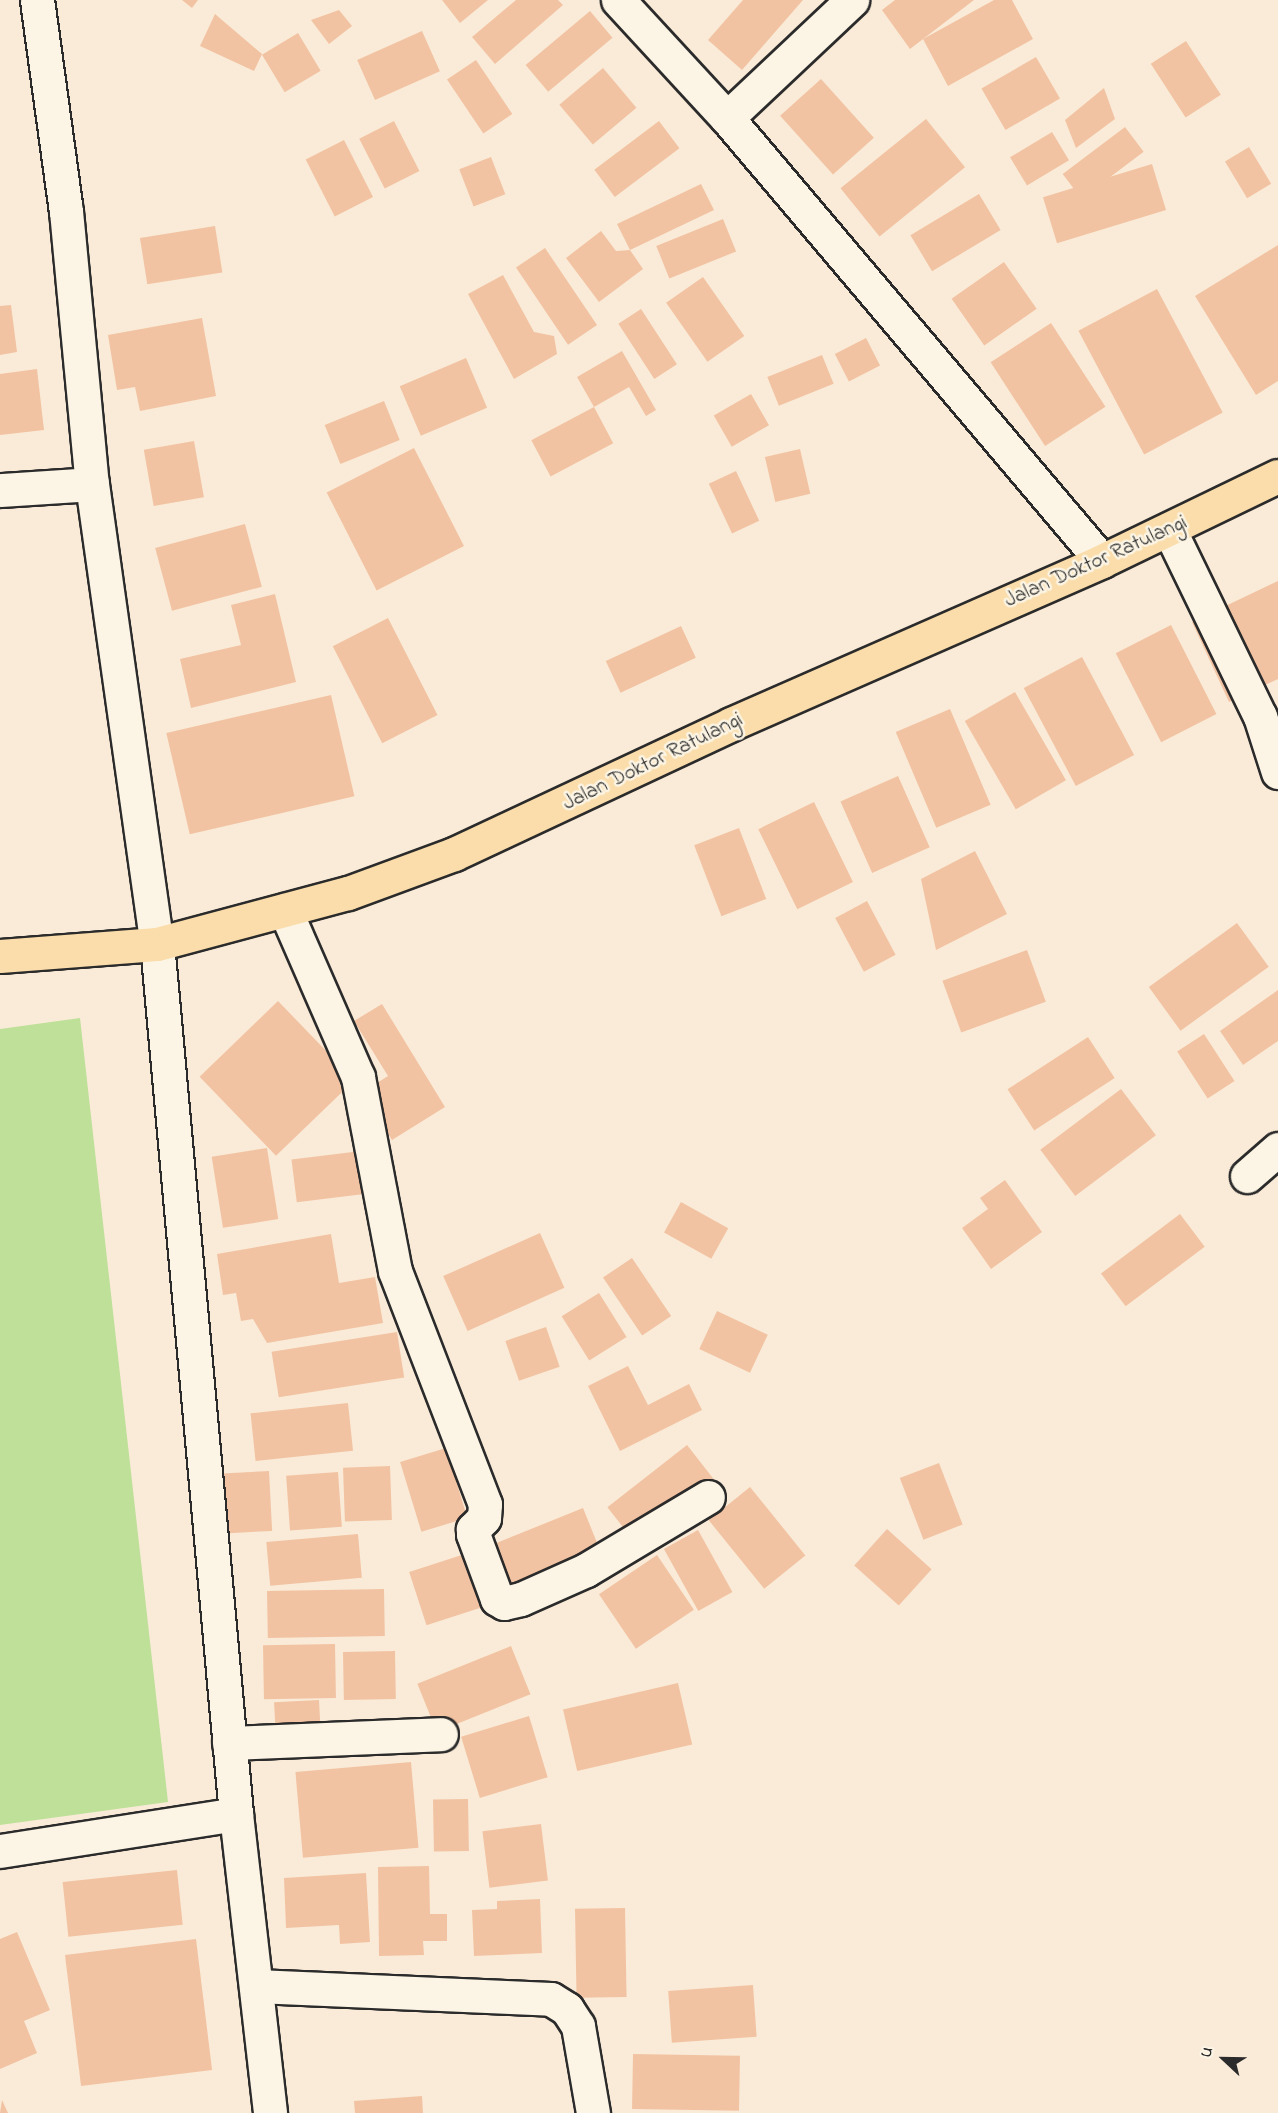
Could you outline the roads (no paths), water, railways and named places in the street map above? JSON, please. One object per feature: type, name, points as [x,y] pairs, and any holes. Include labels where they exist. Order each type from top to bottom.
[{"type":"highway","name":"Jalan Doktor Ratulangi","points":[[0,956],[157,944],[348,893],[454,854],[731,724],[1102,561],[1278,476]]},
{"type":"street","points":[[37,0],[66,211],[92,484],[157,944],[236,1814],[270,2113]]},
{"type":"street","points":[[618,0],[727,118],[1102,561]]},
{"type":"street","points":[[727,118],[852,0]]},
{"type":"street","points":[[0,490],[92,484]]},
{"type":"street","points":[[1169,530],[1260,716],[1278,772]]},
{"type":"street","points":[[285,910],[358,1077],[395,1271],[484,1504],[484,1518],[473,1534],[497,1599],[504,1603],[521,1599],[586,1570],[708,1497]]},
{"type":"street","points":[[1247,1176],[1278,1149]]},
{"type":"street","points":[[230,1743],[441,1734]]},
{"type":"street","points":[[0,1851],[236,1814]]},
{"type":"street","points":[[256,1986],[551,1999],[567,2009],[578,2026],[592,2113]]}]
